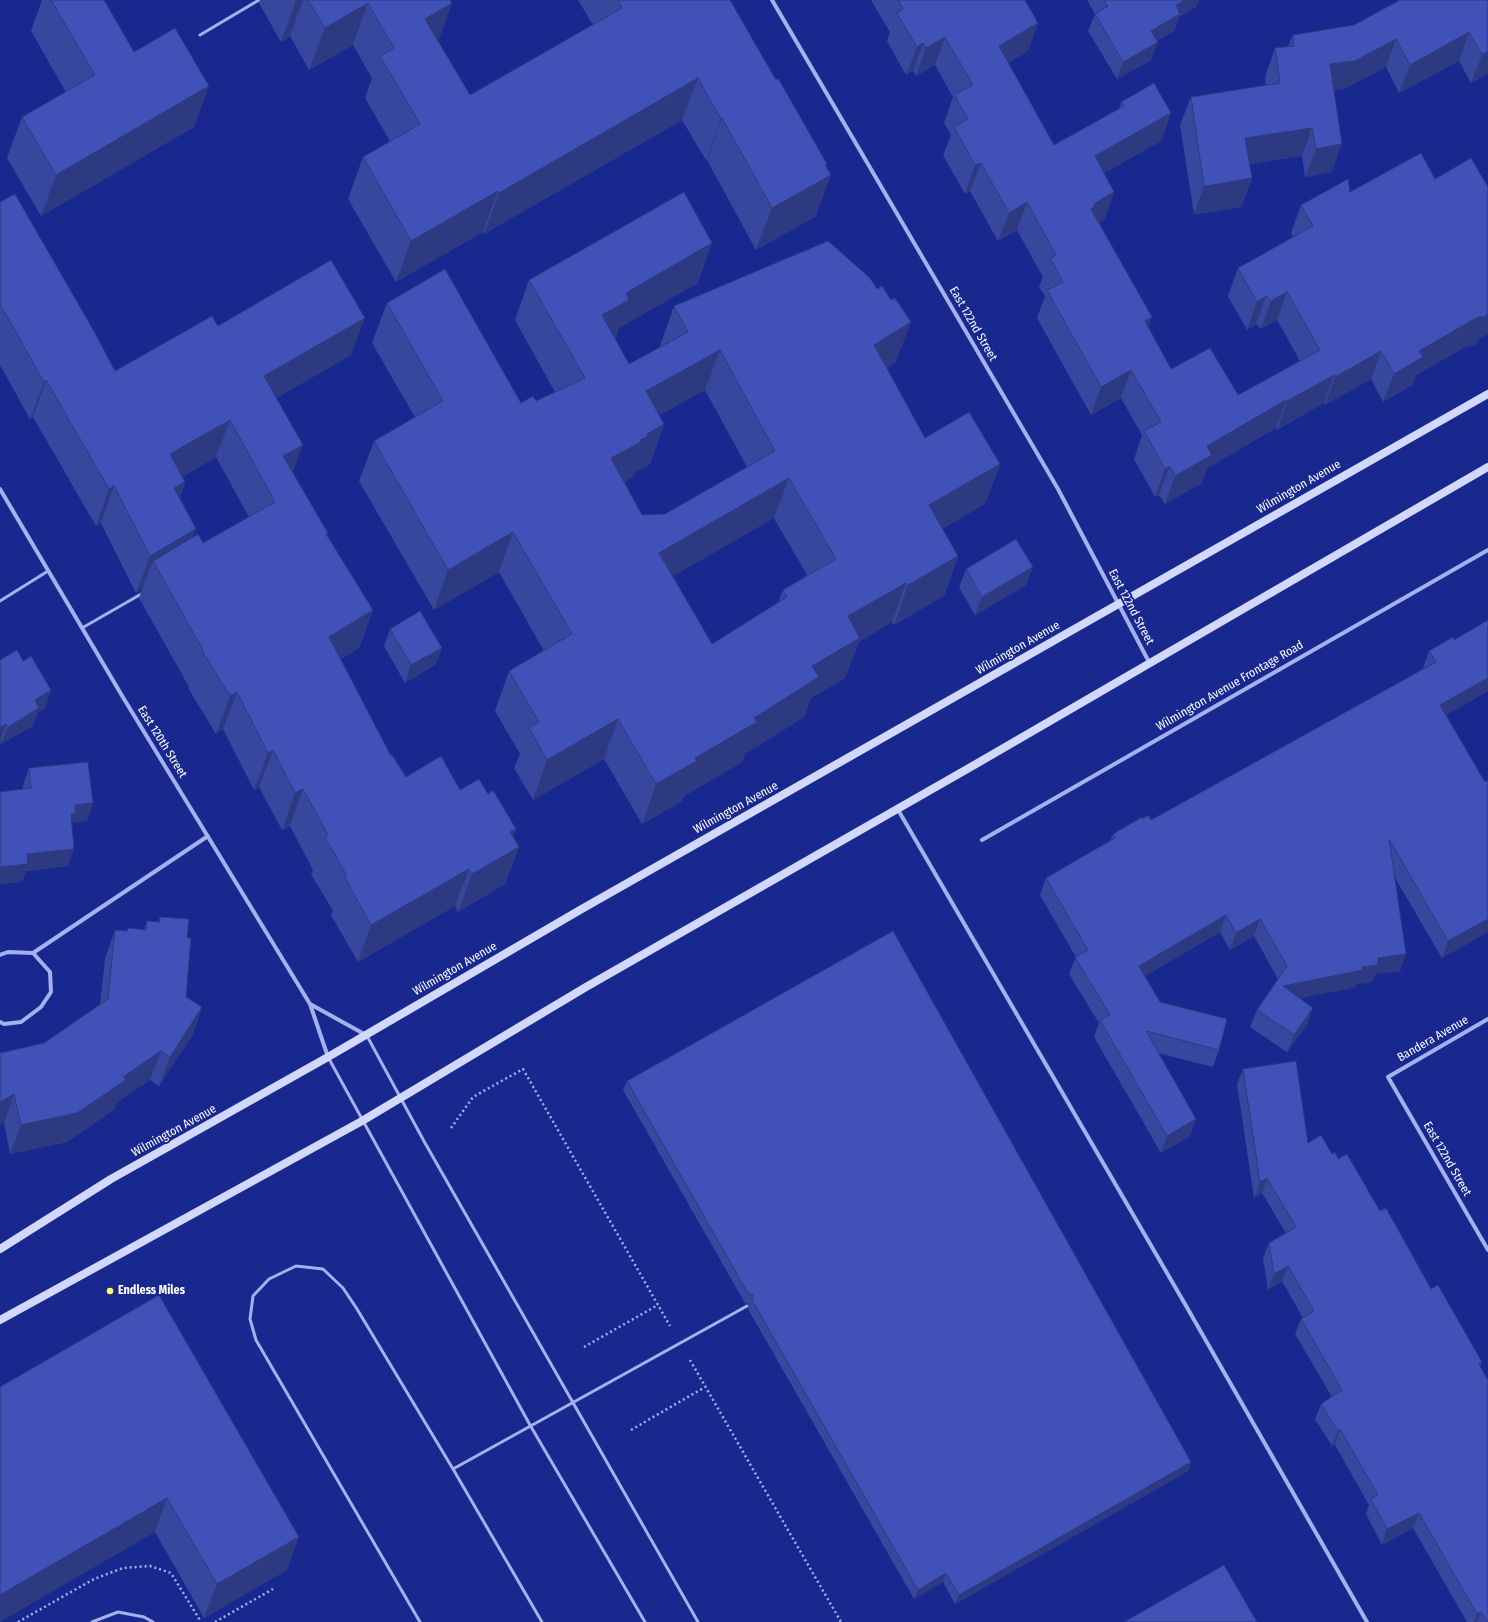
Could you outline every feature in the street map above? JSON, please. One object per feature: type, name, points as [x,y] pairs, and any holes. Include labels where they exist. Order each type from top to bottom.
[{"type":"main road","name":"Wilmington Avenue","points":[[0,1249],[111,1179],[328,1057],[587,906],[1488,394]]},
{"type":"main road","points":[[0,1320],[362,1121],[586,987],[1488,467]]},
{"type":"street","name":"East 122nd Street","points":[[772,0],[1058,489],[1149,662]]},
{"type":"street","name":"East 120th Street","points":[[0,489],[124,699],[310,1004],[328,1057]]},
{"type":"street","name":"Wilmington Avenue Frontage Road","points":[[982,840],[1488,550]]},
{"type":"street","points":[[897,808],[1189,1310],[1367,1622]]},
{"type":"street","points":[[0,954],[8,952],[33,953],[208,836]]},
{"type":"street","points":[[0,1022],[4,1024],[21,1022],[41,1008],[51,992],[50,972],[33,953]]},
{"type":"street","name":"East 120th Street","points":[[310,1004],[366,1035]]},
{"type":"street","name":"Bandera Avenue","points":[[1388,1077],[1488,1019]]},
{"type":"street","name":"East 122nd Street","points":[[1388,1077],[1488,1250]]},
{"type":"lane","points":[[200,35],[259,0]]},
{"type":"lane","points":[[0,600],[48,571]]},
{"type":"lane","points":[[82,628],[149,589]]},
{"type":"lane","points":[[366,1035],[425,1143],[698,1622]]},
{"type":"lane","points":[[328,1057],[530,1425],[645,1622]]},
{"type":"lane","points":[[420,1622],[256,1340],[250,1319],[253,1296],[269,1279],[296,1266],[323,1269],[343,1288],[453,1469],[542,1622]]},
{"type":"lane","points":[[453,1469],[679,1342],[747,1306]]},
{"type":"lane","points":[[92,1622],[118,1612],[144,1617],[153,1622]]},
{"type":"path","points":[[451,1128],[473,1098],[523,1069],[841,1622]]},
{"type":"path","points":[[584,1347],[658,1305]]},
{"type":"path","points":[[631,1430],[705,1387]]},
{"type":"path","points":[[18,1622],[94,1579],[123,1568],[150,1566],[171,1573],[201,1622]]},
{"type":"path","points":[[215,1622],[273,1589]]},
{"type":"building","points":[[51,0],[104,0],[134,52],[175,28],[209,86],[56,175],[22,117],[95,75]]},
{"type":"building","points":[[308,0],[450,0],[452,3],[425,19],[470,95],[622,8],[618,0],[730,0],[776,80],[778,78],[827,164],[825,165],[831,175],[772,208],[698,78],[499,193],[498,191],[411,241],[363,157],[420,124],[380,56],[394,48],[368,3],[325,28]]},
{"type":"building","points":[[898,0],[1025,0],[1038,23],[999,46],[1054,145],[1124,106],[1121,102],[1154,83],[1171,113],[1095,156],[1114,192],[1094,204],[1095,206],[1091,209],[1152,317],[1145,321],[1171,369],[1210,348],[1238,395],[1320,350],[1287,292],[1271,301],[1266,296],[1257,302],[1238,268],[1313,226],[1301,205],[1348,179],[1350,192],[1421,153],[1435,179],[1471,158],[1488,187],[1488,312],[1485,317],[1478,317],[1419,351],[1423,357],[1394,374],[1381,351],[1335,377],[1334,375],[1287,401],[1286,400],[1207,446],[1212,455],[1175,476],[1170,466],[1165,469],[1144,431],[1161,422],[1131,370],[1101,387],[1047,290],[1063,282],[1050,258],[1056,255],[1027,202],[1009,213],[981,163],[975,165],[954,127],[968,119],[954,95],[973,85],[945,37],[926,48],[923,43],[917,47],[897,13],[903,9]]},
{"type":"building","points":[[1104,0],[1185,0],[1176,5],[1180,14],[1151,31],[1158,42],[1123,62],[1095,14],[1108,6]]},
{"type":"building","points":[[1400,0],[1488,0],[1488,51],[1482,55],[1469,32],[1410,65],[1396,39],[1355,61],[1330,64],[1342,144],[1316,149],[1312,128],[1245,138],[1252,178],[1204,186],[1191,97],[1280,83],[1275,48],[1294,46],[1293,35],[1354,25]]},
{"type":"building","points":[[684,192],[712,243],[626,293],[629,300],[602,315],[629,364],[688,332],[674,306],[828,241],[870,278],[877,289],[882,286],[891,300],[895,298],[911,322],[874,345],[925,438],[969,412],[1000,464],[929,505],[958,556],[908,585],[906,583],[848,616],[860,638],[812,666],[819,677],[754,718],[757,722],[695,758],[697,761],[656,784],[618,719],[547,760],[529,728],[539,722],[509,671],[572,634],[513,532],[448,570],[374,441],[443,401],[387,303],[445,269],[521,403],[533,396],[536,401],[585,378],[529,280]],"holes":[[[720,350],[775,451],[665,514],[642,515],[611,458],[641,442],[640,440],[648,436],[647,434],[664,424],[646,391]],[[789,478],[836,559],[783,590],[787,597],[712,644],[659,553]]]},
{"type":"building","points":[[15,194],[95,333],[115,371],[212,316],[218,326],[331,260],[365,318],[264,376],[303,445],[283,456],[328,533],[326,534],[373,610],[329,637],[391,756],[392,755],[406,777],[441,756],[460,790],[479,779],[488,794],[493,790],[516,829],[510,832],[519,847],[472,874],[469,869],[371,925],[345,878],[347,876],[325,837],[328,835],[303,789],[295,793],[273,750],[268,753],[237,692],[230,696],[202,651],[203,650],[153,561],[198,534],[203,543],[275,502],[230,420],[170,454],[185,482],[174,488],[196,529],[150,556],[114,486],[109,489],[46,380],[44,382],[0,304],[0,202]]},
{"type":"building","points":[[1016,539],[1033,567],[982,597],[966,569]]},
{"type":"building","points":[[420,611],[442,648],[411,665],[390,629]]},
{"type":"building","points":[[1488,620],[1488,678],[1440,705],[1485,782],[1488,780],[1488,919],[1448,941],[1389,839],[1406,954],[1378,958],[1378,965],[1362,967],[1363,970],[1283,986],[1313,1008],[1294,1035],[1257,1010],[1287,966],[1260,919],[1236,933],[1226,915],[1139,966],[1160,1002],[1227,1019],[1219,1050],[1146,1031],[1196,1119],[1167,1136],[1100,1020],[1110,1015],[1075,957],[1088,950],[1046,878],[1115,838],[1113,834],[1142,817],[1143,819],[1148,815],[1151,820],[1436,662],[1429,651],[1453,637],[1454,640]]},
{"type":"building","points":[[17,650],[23,661],[31,656],[51,690],[35,700],[39,708],[8,727],[6,724],[0,727],[0,660]]},
{"type":"building","points":[[88,762],[93,803],[75,805],[76,813],[71,814],[74,849],[27,854],[28,864],[0,867],[0,792],[31,788],[29,768]]},
{"type":"building","points":[[160,917],[189,919],[187,938],[191,938],[186,997],[202,1007],[170,1057],[161,1051],[123,1077],[126,1080],[77,1113],[21,1125],[14,1094],[0,1102],[0,1053],[44,1043],[108,999],[115,930],[127,931],[128,928],[146,930],[147,921],[160,922]]},
{"type":"building","points":[[893,931],[1191,1462],[959,1595],[946,1573],[918,1590],[752,1300],[753,1295],[749,1295],[627,1081]]},
{"type":"building","points":[[1296,1061],[1308,1143],[1321,1135],[1332,1154],[1335,1152],[1338,1159],[1347,1154],[1380,1211],[1386,1208],[1431,1289],[1438,1285],[1482,1362],[1479,1364],[1488,1380],[1488,1622],[1481,1612],[1477,1614],[1419,1513],[1387,1529],[1371,1499],[1378,1495],[1340,1429],[1338,1431],[1321,1404],[1342,1390],[1301,1319],[1314,1311],[1288,1266],[1274,1274],[1269,1243],[1296,1227],[1267,1178],[1260,1182],[1243,1069]]},
{"type":"building","points":[[159,1295],[299,1537],[217,1584],[167,1498],[0,1595],[0,1387]]},
{"type":"building","points":[[1224,1565],[1257,1622],[1124,1622]]},
{"type":"place","name":"Endless Miles","points":[[110,1291]]}]
